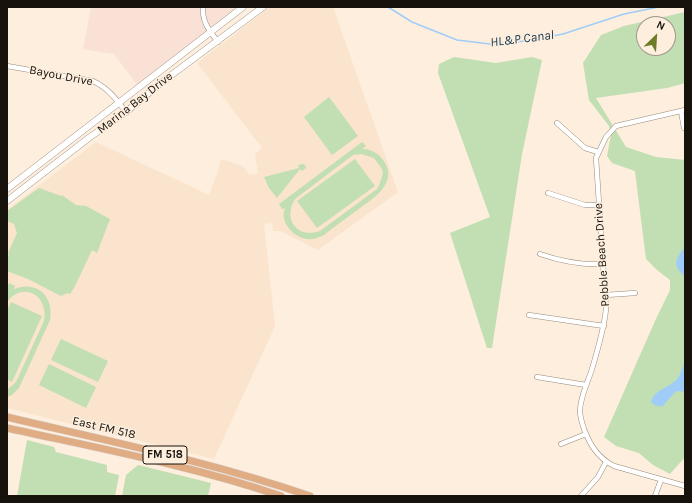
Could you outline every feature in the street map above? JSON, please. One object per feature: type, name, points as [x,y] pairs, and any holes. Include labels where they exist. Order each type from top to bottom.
[{"type":"main road","name":"Marina Bay Drive","points":[[7,189],[243,7]]},
{"type":"main road","name":"Marina Bay Drive","points":[[7,200],[126,112],[162,82],[218,42],[263,7]]},
{"type":"main road","points":[[176,60],[181,68]]},
{"type":"main road","points":[[157,73],[162,82]]},
{"type":"main road","points":[[80,134],[85,141]]},
{"type":"main road","points":[[26,174],[31,182]]},
{"type":"main road","name":"East FM 518","points":[[7,417],[153,451],[284,487],[310,496]]},
{"type":"main road","name":"East FM 518","points":[[7,428],[150,460],[248,485],[281,496]]},
{"type":"main road","points":[[86,436],[86,445]]},
{"type":"main road","points":[[150,460],[153,451]]},
{"type":"main road","points":[[200,473],[202,464]]},
{"type":"main road","points":[[281,496],[284,487]]},
{"type":"street","points":[[203,7],[204,20],[218,42]]},
{"type":"street","name":"Bayou Drive","points":[[7,66],[93,81],[109,90],[126,112]]},
{"type":"street","points":[[683,111],[684,128]]},
{"type":"street","name":"Pebble Beach Drive","points":[[683,111],[616,126],[606,137],[598,152],[596,158],[606,309],[604,326],[580,410],[588,441],[595,452],[606,462],[614,466],[685,486]]},
{"type":"street","points":[[557,123],[585,148],[598,152]]},
{"type":"street","points":[[548,193],[585,205],[599,205]]},
{"type":"street","points":[[540,254],[550,258],[589,264],[604,264]]},
{"type":"street","points":[[606,295],[635,293]]},
{"type":"street","points":[[529,315],[604,326]]},
{"type":"street","points":[[537,377],[586,385]]},
{"type":"street","points":[[561,444],[586,434]]},
{"type":"street","points":[[582,496],[598,477],[606,462]]},
{"type":"street","points":[[655,496],[661,480]]},
{"type":"shaded area","points":[[91,7],[238,7],[138,86],[114,54],[83,49]]},
{"type":"shaded area","points":[[270,7],[333,7],[398,192],[318,250],[280,231],[273,231],[272,223],[264,224],[275,326],[214,459],[7,408],[7,210],[96,142],[209,195],[221,159],[240,165],[246,169],[249,175],[258,174],[255,154],[262,148],[197,63]]},
{"type":"green space","points":[[685,12],[685,83],[667,88],[596,98],[626,147],[656,157],[685,160],[685,457],[670,474],[653,465],[639,453],[616,446],[604,437],[670,290],[670,280],[646,259],[635,171],[612,163],[607,156],[611,135],[609,126],[589,100],[583,63],[601,35],[624,26],[636,23],[636,56],[676,56],[676,16],[668,16]]},
{"type":"green space","points":[[454,57],[496,63],[532,57],[542,60],[522,154],[492,348],[487,348],[450,233],[490,217],[438,73],[439,64]]},
{"type":"green space","points":[[329,97],[358,136],[332,155],[304,117]]},
{"type":"green space","points":[[362,142],[366,146],[362,149],[377,153],[387,168],[388,176],[386,183],[376,196],[324,235],[316,238],[303,238],[293,232],[286,224],[284,219],[285,208],[282,209],[279,204]],"holes":[[[361,154],[374,158],[382,169],[383,174],[377,189],[320,231],[312,233],[305,232],[294,226],[290,214],[291,207],[295,199],[353,155]]]},
{"type":"green space","points":[[355,159],[375,186],[317,228],[297,201]]},
{"type":"green space","points":[[303,164],[306,168],[302,171],[300,169],[277,198],[269,188],[264,177],[299,168],[298,165]]},
{"type":"green space","points":[[39,188],[61,196],[62,195],[76,205],[86,206],[110,219],[97,253],[92,250],[70,294],[68,293],[61,296],[28,279],[7,271],[8,253],[17,233],[14,224],[7,221],[7,211]]},
{"type":"green space","points":[[9,283],[15,286],[14,289],[30,287],[42,292],[46,297],[51,311],[50,320],[19,388],[12,395],[7,397],[7,390],[16,382],[44,321],[45,312],[43,304],[39,298],[27,292],[20,292],[7,302],[7,288]]},
{"type":"green space","points":[[11,302],[42,316],[12,382],[7,379],[7,310]]},
{"type":"green space","points":[[61,339],[108,361],[98,382],[51,360]]},
{"type":"green space","points":[[49,364],[96,387],[86,408],[39,385]]},
{"type":"green space","points":[[27,440],[54,447],[56,452],[107,465],[107,472],[119,475],[115,496],[17,496]]},
{"type":"green space","points":[[138,465],[211,483],[208,496],[122,496],[126,475]]},
{"type":"water","points":[[685,247],[685,276],[678,269],[676,262],[677,258]]},
{"type":"water","points":[[685,361],[685,392],[675,392],[663,406],[658,406],[651,402],[655,394],[677,379]]},
{"type":"waterway","name":"HL&P Canal","points":[[388,7],[412,22],[457,40],[490,44],[526,41],[563,34],[624,14],[659,7]]}]
